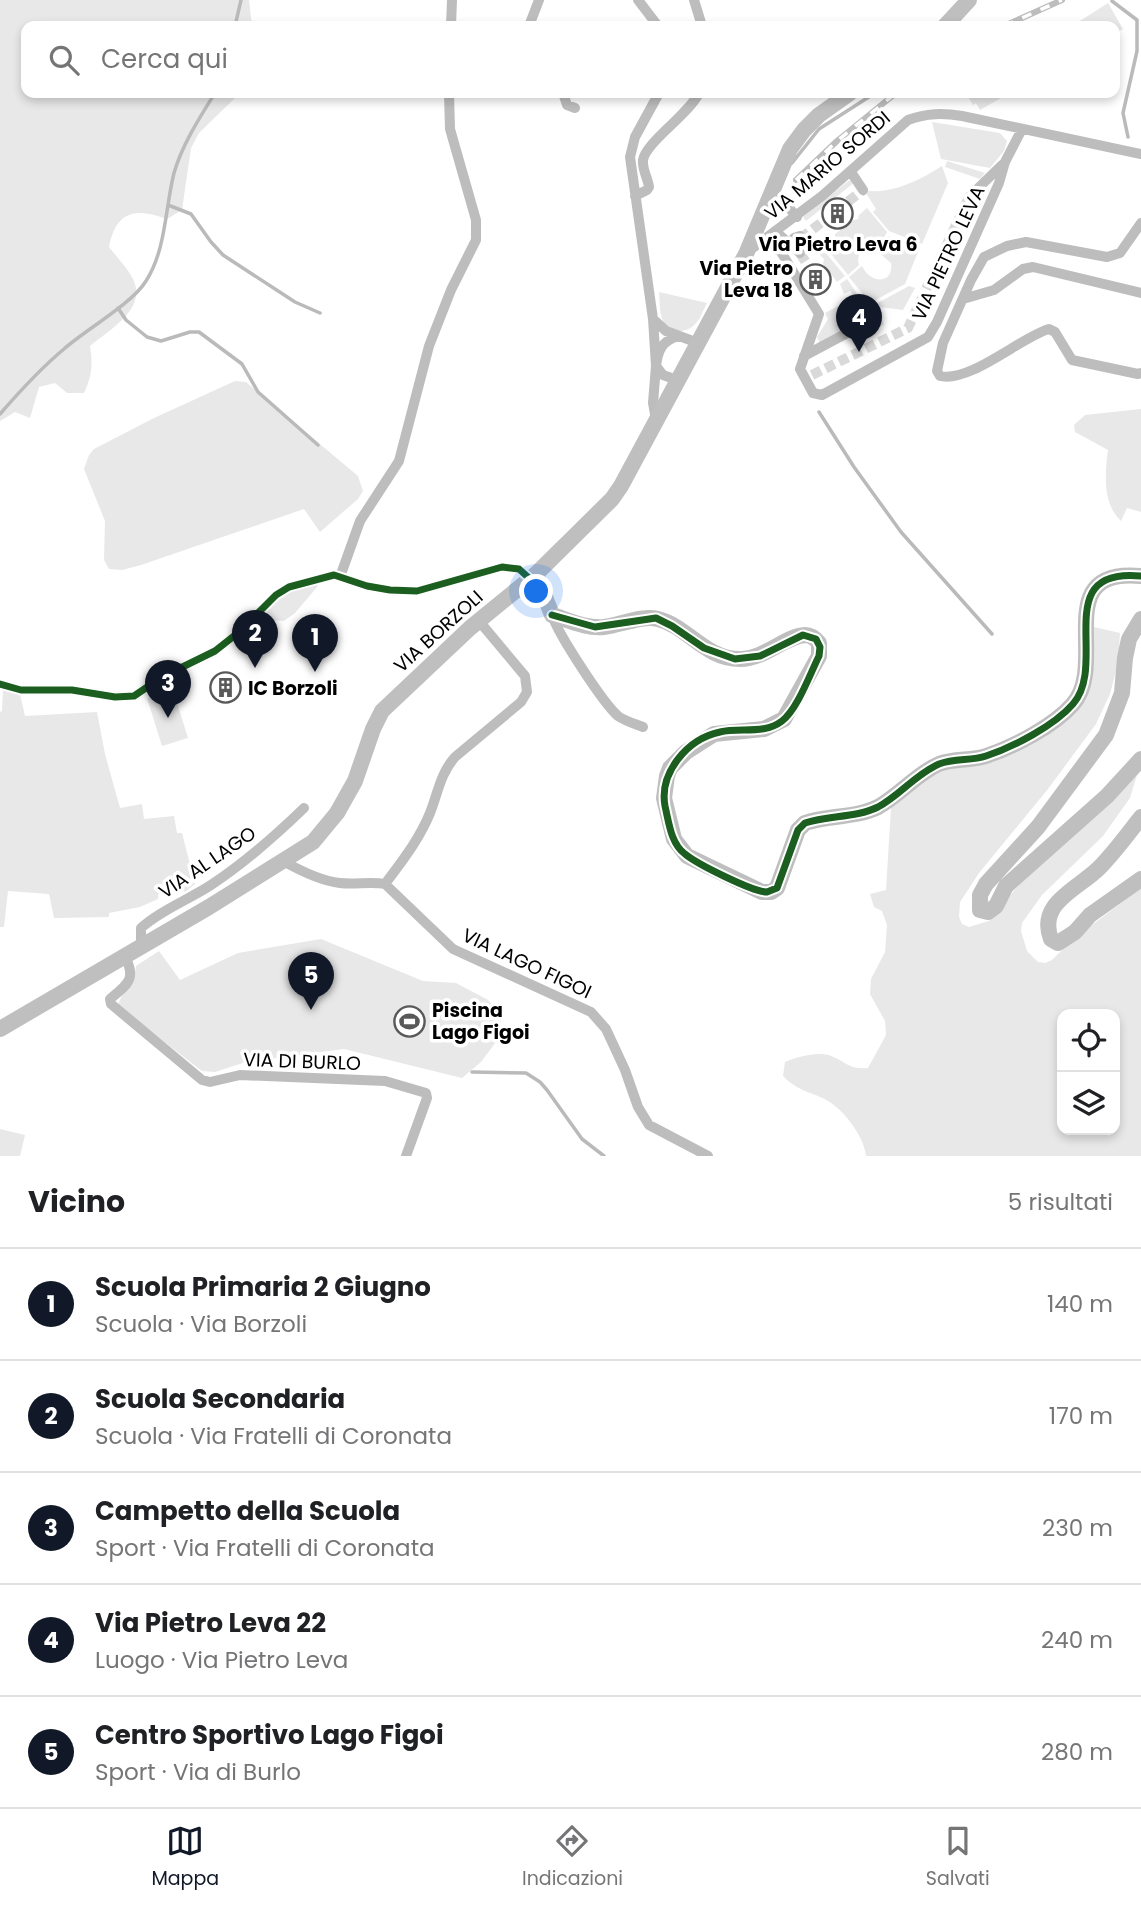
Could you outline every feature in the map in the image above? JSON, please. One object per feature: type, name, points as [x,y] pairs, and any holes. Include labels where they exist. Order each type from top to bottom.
[{"type":"street","points":[[451,21],[452,0]]},
{"type":"street","points":[[531,21],[539,0]]},
{"type":"street","points":[[638,0],[654,21]]},
{"type":"street","points":[[694,0],[700,21]]},
{"type":"street","points":[[950,21],[969,0]]},
{"type":"street","points":[[340,577],[360,521],[399,461],[429,346],[451,290],[476,240],[477,220],[450,129],[449,98]]},
{"type":"street","points":[[565,98],[567,104],[575,108]]},
{"type":"street","points":[[656,98],[633,143],[631,169],[653,319],[656,366],[663,374],[677,380]]},
{"type":"street","points":[[635,196],[649,187],[644,169],[646,152],[696,98]]},
{"type":"street","name":"VIA BORZOLI","points":[[0,1029],[125,957],[313,842],[337,813],[355,781],[382,711],[479,621],[533,576],[612,499],[746,254],[785,158],[797,138],[819,115],[843,98]]},
{"type":"street","name":"VIA MARIO SORDI","points":[[746,254],[763,239],[797,217],[908,120],[919,116],[942,113],[1141,154]]},
{"type":"street","name":"VIA PIETRO LEVA","points":[[803,358],[800,369],[813,393],[822,395],[928,337],[1022,129]]},
{"type":"street","points":[[969,198],[1005,162]]},
{"type":"street","points":[[851,172],[863,190]]},
{"type":"street","points":[[769,195],[797,217]]},
{"type":"street","points":[[1141,223],[1120,253],[1107,257],[1026,242],[1007,246],[984,257],[943,343],[937,371],[940,376],[947,378],[986,363],[1049,329],[1055,332],[1072,360],[1141,373]]},
{"type":"street","points":[[775,231],[800,253]]},
{"type":"street","points":[[790,245],[794,238],[800,236]]},
{"type":"street","points":[[763,239],[781,252],[819,314],[817,326],[803,358]]},
{"type":"street","points":[[963,299],[994,290],[1028,267],[1038,267],[1141,293]]},
{"type":"street","points":[[803,358],[864,324],[864,318]]},
{"type":"street","points":[[653,319],[677,336],[698,343]]},
{"type":"street","points":[[656,421],[653,403],[657,356],[663,344],[677,336]]},
{"type":"street","points":[[803,358],[812,375]]},
{"type":"street","points":[[0,684],[21,690],[72,690],[134,696],[162,677],[215,651],[239,632],[276,595],[289,587],[334,575],[367,586],[417,591],[507,567],[533,576],[558,631],[608,707],[620,718],[643,727]]},
{"type":"street","points":[[552,615],[595,627],[656,618],[704,648],[734,659],[760,656],[803,635],[816,639],[820,647],[819,656],[784,719],[764,729],[720,732],[708,736],[686,752],[670,768],[667,776],[664,797],[667,817],[674,839],[682,852],[746,886],[767,892],[777,888],[798,830],[805,823],[876,808],[895,797],[926,771],[952,760],[985,757],[1060,717],[1076,702],[1085,675],[1087,607],[1091,593],[1099,583],[1111,578],[1141,576]]},
{"type":"street","points":[[1141,619],[1129,639],[1122,693],[1106,735],[1038,827],[986,884],[980,895],[980,910],[989,912],[996,906],[1006,886],[1107,796],[1141,759]]},
{"type":"street","points":[[283,861],[341,884],[371,881],[385,884],[414,846],[447,767],[455,757],[521,702],[527,692],[525,676],[479,621]]},
{"type":"street","name":"VIA AL LAGO","points":[[141,947],[141,928],[151,919],[209,886],[258,852],[303,808]]},
{"type":"street","points":[[1141,817],[1099,868],[1058,901],[1048,920],[1051,939],[1058,943],[1066,939],[1090,915],[1141,879]]},
{"type":"street","name":"VIA LAGO FIGOI","points":[[385,884],[453,949],[591,1012],[606,1028],[638,1107],[649,1125],[708,1156]]},
{"type":"street","name":"VIA DI BURLO","points":[[125,957],[131,969],[128,983],[110,999],[111,1004],[202,1080],[210,1082],[240,1075],[385,1082],[426,1093],[427,1098],[406,1156]]},
{"type":"shaded area","points":[[0,0],[249,0],[251,21],[21,21],[21,98],[235,98],[199,133],[191,148],[182,210],[167,219],[145,213],[129,215],[122,219],[112,235],[109,247],[132,277],[136,297],[133,306],[120,322],[90,346],[91,370],[84,393],[67,393],[55,383],[39,387],[30,418],[15,412],[0,421]]},
{"type":"shaded area","points":[[1108,3],[1118,21],[1080,21]]},
{"type":"shaded area","points":[[969,98],[1001,98],[980,110],[976,103],[973,105]]},
{"type":"shaded area","points":[[932,122],[1000,133],[1007,141],[1004,151],[990,168],[941,159]]},
{"type":"shaded area","points":[[947,161],[985,173],[980,179],[945,167]]},
{"type":"shaded area","points":[[942,166],[948,183],[922,244],[889,231],[873,212],[876,209],[864,190],[884,191],[894,188],[915,181]]},
{"type":"shaded area","points":[[852,178],[855,182],[806,221],[803,217]]},
{"type":"shaded area","points":[[867,208],[887,232],[878,248],[870,246],[862,251],[858,258],[859,265],[848,275],[823,244],[858,219]]},
{"type":"shaded area","points":[[888,236],[920,247],[905,284],[870,303],[849,277],[862,266],[875,279],[881,280],[889,275],[891,263],[878,252]]},
{"type":"shaded area","points":[[820,246],[845,276],[837,282],[823,264],[824,259],[815,250]]},
{"type":"shaded area","points":[[847,279],[865,305],[842,301],[852,294],[850,291],[844,294],[840,284]]},
{"type":"shaded area","points":[[909,286],[915,288],[903,310],[872,306]]},
{"type":"shaded area","points":[[659,292],[707,303],[692,327],[678,331],[669,328],[662,318]]},
{"type":"shaded area","points":[[840,305],[866,309],[865,313],[840,310],[836,312],[843,333],[821,345],[817,337],[828,319],[825,313]]},
{"type":"shaded area","points":[[873,316],[880,318],[884,324],[859,337],[857,333],[871,325],[868,319]]},
{"type":"shaded area","points":[[235,381],[246,382],[358,476],[363,491],[358,499],[320,532],[304,509],[141,565],[122,570],[109,569],[104,560],[105,521],[84,469],[89,455],[94,449],[154,418]]},
{"type":"shaded area","points":[[1141,409],[1141,512],[1127,508],[1121,521],[1108,497],[1108,450],[1075,432],[1074,425],[1085,415]]},
{"type":"shaded area","points":[[310,580],[318,586],[295,613],[284,621],[255,619],[276,595]]},
{"type":"shaded area","points":[[1094,627],[1120,633],[1118,663],[1110,694],[1096,724],[1048,789],[979,873],[960,902],[959,917],[962,924],[969,927],[989,921],[1035,865],[1137,775],[1130,798],[1103,836],[1042,895],[1022,923],[1021,931],[1027,951],[1038,962],[1045,963],[1141,888],[1141,1156],[866,1156],[859,1136],[840,1110],[829,1101],[796,1087],[783,1076],[785,1062],[814,1054],[831,1056],[856,1068],[868,1068],[886,1035],[885,1021],[870,994],[871,979],[885,952],[887,925],[882,911],[874,907],[870,894],[886,890],[891,808],[924,780],[1050,732],[1080,707],[1091,676]]},
{"type":"shaded area","points":[[3,689],[20,694],[25,716],[97,712],[120,808],[142,804],[144,819],[174,816],[177,833],[182,833],[195,884],[185,892],[182,886],[158,894],[158,899],[140,907],[109,913],[109,917],[54,918],[49,894],[8,891],[4,927],[0,927],[0,712]]},
{"type":"shaded area","points":[[173,690],[188,738],[162,746],[147,698]]},
{"type":"shaded area","points":[[321,939],[423,981],[456,983],[488,1000],[501,1015],[502,1034],[481,1062],[462,1078],[344,1049],[246,1062],[215,1072],[202,1071],[118,1006],[133,978],[136,966],[159,951],[180,980],[238,953]]},
{"type":"shaded area","points":[[0,1129],[25,1135],[20,1156],[0,1156]]},
{"type":"waterway","points":[[236,21],[241,0]]},
{"type":"waterway","points":[[1112,1],[1137,20],[1137,51],[1123,113],[1128,137]]},
{"type":"waterway","points":[[0,414],[55,356],[130,299],[146,281],[158,256],[177,163],[212,98]]},
{"type":"waterway","points":[[792,163],[819,129],[867,98]]},
{"type":"waterway","points":[[168,205],[191,214],[223,255],[295,302],[320,313]]},
{"type":"waterway","points":[[118,308],[126,320],[147,337],[161,341],[199,332],[242,364],[258,392],[318,445]]},
{"type":"waterway","points":[[819,412],[854,467],[901,532],[992,634]]},
{"type":"waterway","points":[[472,1072],[526,1073],[547,1090],[582,1139],[604,1156]]},
{"type":"tunnel","points":[[800,236],[804,236],[863,190]]},
{"type":"tunnel","points":[[812,375],[908,328],[969,197]]},
{"type":"tunnel","points":[[800,253],[819,283]]},
{"type":"railway","points":[[1015,21],[1062,0]]},
{"type":"railway","points":[[796,180],[837,141],[890,98]]},
{"type":"cycle path","points":[[0,684],[21,690],[72,690],[115,697],[134,696],[162,677],[215,651],[239,632],[276,595],[289,587],[334,575],[367,586],[417,591],[502,567],[519,569],[530,579]]},
{"type":"cycle path","points":[[552,615],[595,627],[656,618],[704,648],[735,659],[760,656],[803,635],[816,639],[820,647],[819,656],[788,716],[768,728],[720,732],[708,736],[678,759],[666,782],[665,806],[671,833],[680,850],[725,877],[767,892],[777,888],[798,830],[805,823],[869,811],[894,797],[923,773],[939,764],[980,758],[997,752],[1032,735],[1065,712],[1073,704],[1082,686],[1086,665],[1086,621],[1089,602],[1097,586],[1113,577],[1141,576]]},
{"type":"place","name":"Via Pietro Leva 6","points":[[838,213]]},
{"type":"place","name":"Via Pietro Leva 18","points":[[816,279]]},
{"type":"place","name":"Via Pietro Leva 22","points":[[859,352]]},
{"type":"place","name":"Scuola Secondaria","points":[[255,668]]},
{"type":"place","name":"Scuola Primaria 2 Giugno","points":[[315,672]]},
{"type":"place","name":"IC Borzoli","points":[[225,688]]},
{"type":"place","name":"Campetto della Scuola","points":[[168,718]]},
{"type":"place","name":"Centro Sportivo Lago Figoi","points":[[311,1010]]},
{"type":"place","name":"Piscina Lago Figoi","points":[[409,1021]]}]
